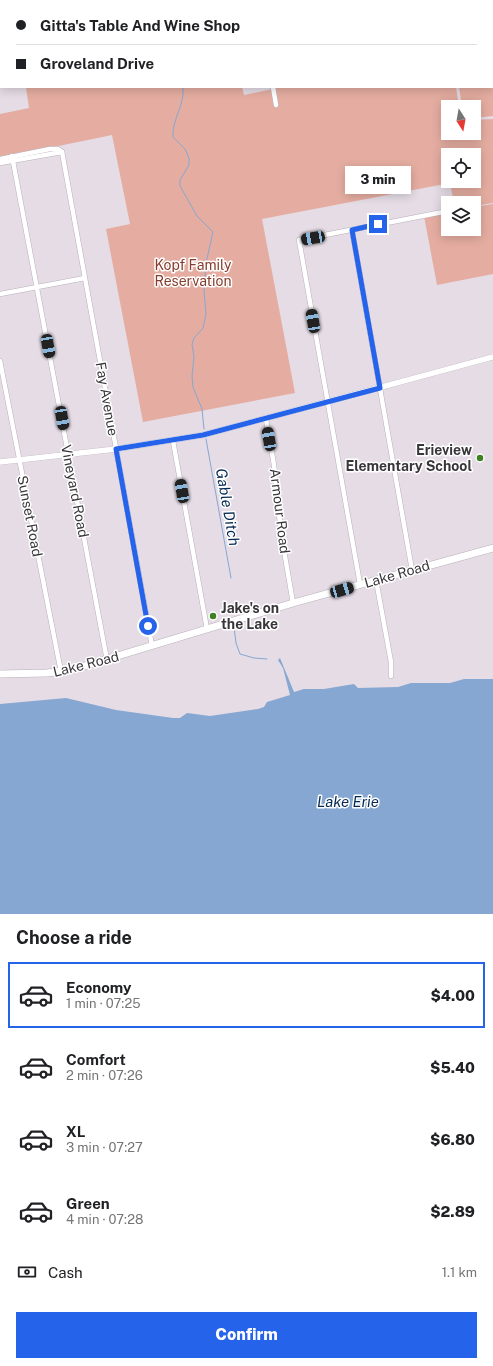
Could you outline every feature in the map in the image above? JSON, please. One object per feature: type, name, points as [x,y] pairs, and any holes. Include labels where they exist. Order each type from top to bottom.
[{"type":"main road","name":"Lake Road","points":[[0,674],[61,672],[107,660],[293,603],[493,548]]},
{"type":"street","points":[[273,88],[276,105]]},
{"type":"street","name":"Fay Avenue","points":[[13,159],[50,150],[58,149],[62,152],[152,646]]},
{"type":"street","points":[[0,159],[13,159]]},
{"type":"street","points":[[0,163],[13,159]]},
{"type":"street","name":"Vineyard Road","points":[[13,159],[107,660]]},
{"type":"street","points":[[360,584],[299,240],[441,212]]},
{"type":"street","points":[[352,230],[412,570]]},
{"type":"street","points":[[0,294],[85,278]]},
{"type":"street","points":[[0,462],[173,441],[266,420],[493,357]]},
{"type":"street","name":"Sunset Road","points":[[0,361],[61,672]]},
{"type":"street","name":"Armour Road","points":[[266,420],[274,465],[281,533],[293,603]]},
{"type":"street","points":[[173,441],[207,629]]},
{"type":"street","points":[[376,580],[391,662],[391,676]]},
{"type":"green space","name":"Kopf Family Reservation","points":[[26,88],[242,88],[244,95],[277,88],[456,88],[458,100],[441,100],[441,140],[481,140],[481,120],[493,119],[493,203],[481,205],[481,196],[453,196],[451,188],[481,188],[481,148],[441,148],[441,185],[262,219],[295,393],[143,422],[106,229],[130,224],[112,135],[0,158],[0,114],[29,108]]},
{"type":"green space","points":[[459,88],[493,88],[493,116],[481,117],[481,100],[461,100]]},
{"type":"green space","points":[[493,204],[493,274],[437,285],[424,216],[441,213],[441,236],[481,236],[481,206]]},
{"type":"water","name":"Lake Erie","points":[[280,658],[294,692],[304,689],[324,689],[354,684],[358,688],[398,687],[411,683],[450,683],[464,679],[493,679],[493,914],[0,914],[0,704],[66,698],[116,710],[173,718],[180,718],[187,713],[210,716],[258,709],[264,707],[267,702],[290,695],[283,668],[278,660]]},
{"type":"waterway","name":"Gable Ditch","points":[[183,88],[182,100],[173,130],[173,137],[185,149],[189,158],[189,165],[180,180],[180,186],[197,216],[213,232],[206,263],[204,290],[206,314],[203,328],[194,338],[192,344],[194,357],[192,376],[193,387],[202,409],[204,429]]},
{"type":"waterway","name":"Gable Ditch","points":[[206,439],[231,578]]},
{"type":"waterway","name":"Gable Ditch","points":[[234,627],[236,643],[240,654],[254,658],[267,659]]},
{"type":"place","name":"Erieview Elementary School","points":[[480,458]]},
{"type":"place","name":"Jake's on the Lake","points":[[213,616]]},
{"type":"route","points":[[148,626],[116,449],[203,435],[250,424],[380,388],[352,230],[378,224]]}]
